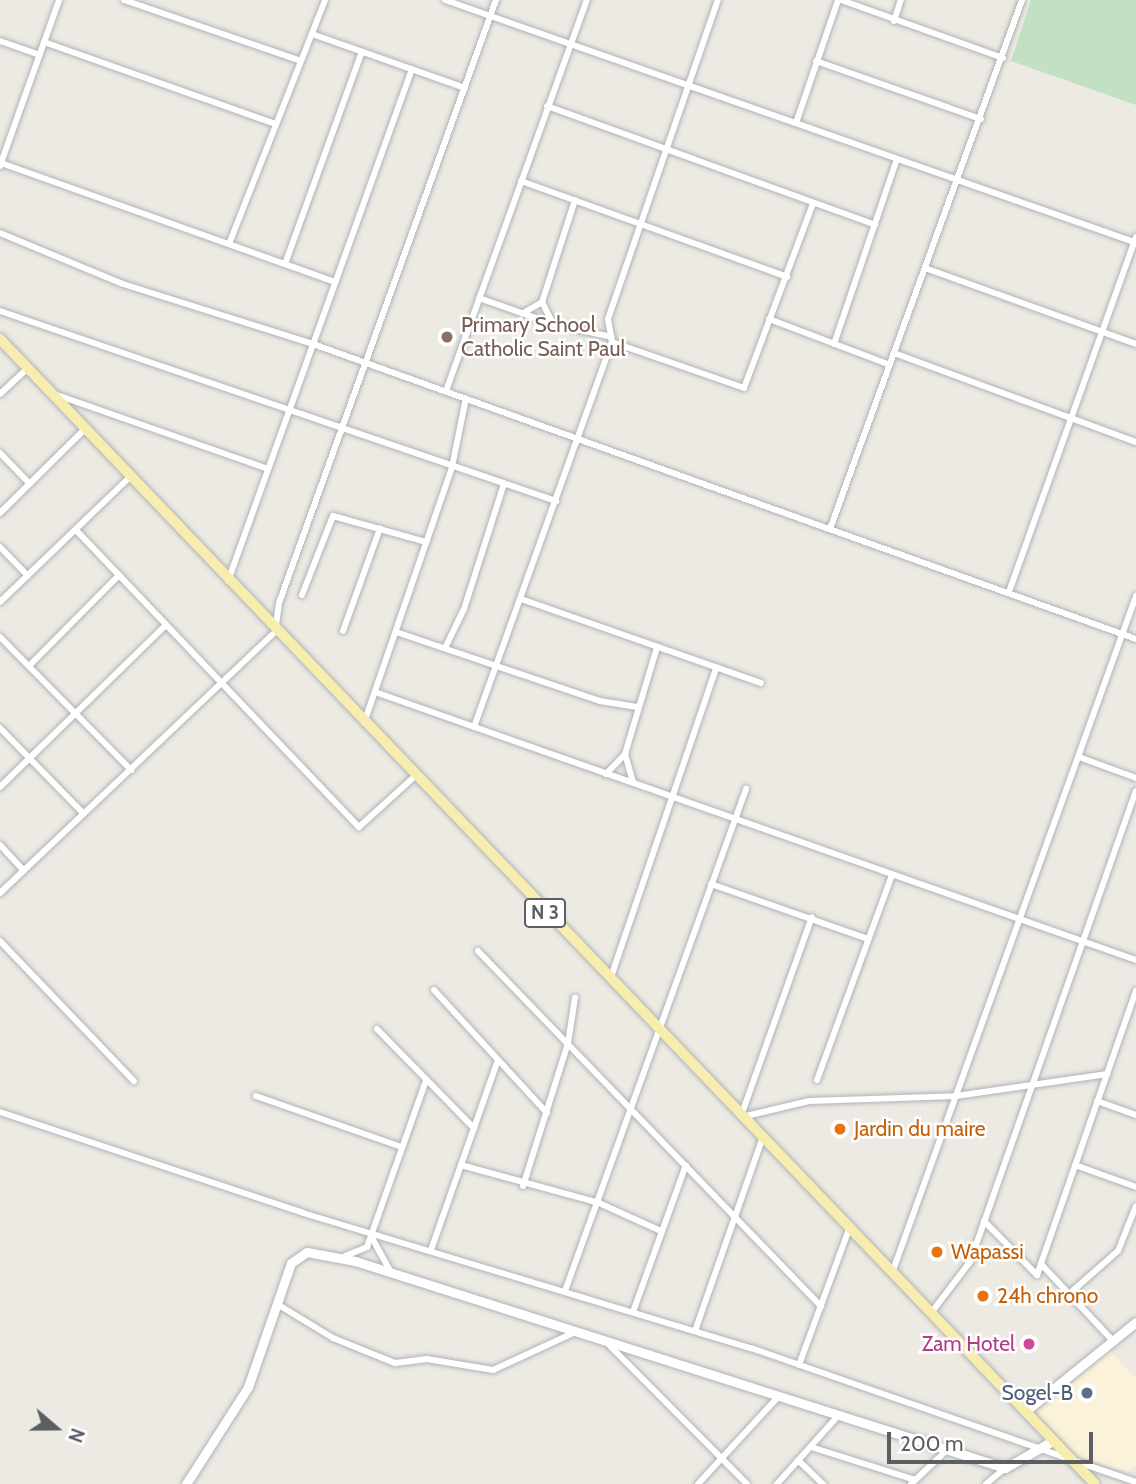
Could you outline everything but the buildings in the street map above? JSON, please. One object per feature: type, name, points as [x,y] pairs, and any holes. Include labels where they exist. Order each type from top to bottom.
[{"type":"main road","name":"N 3","points":[[0,339],[227,583],[762,1140],[1027,1410],[1095,1484]]},
{"type":"street","points":[[59,0],[1,165],[335,282]]},
{"type":"street","points":[[124,0],[301,61]]},
{"type":"street","points":[[229,244],[325,0]]},
{"type":"street","points":[[445,0],[958,181],[1135,240],[1010,589]]},
{"type":"street","points":[[0,893],[275,632],[279,603],[343,432],[496,0]]},
{"type":"street","points":[[446,391],[587,0]]},
{"type":"street","points":[[474,727],[612,340],[608,319],[687,85],[719,0]]},
{"type":"street","points":[[796,123],[839,0],[1003,58]]},
{"type":"street","points":[[894,21],[901,0]]},
{"type":"street","points":[[830,529],[1022,0]]},
{"type":"street","points":[[312,34],[465,88]]},
{"type":"street","points":[[0,41],[40,55]]},
{"type":"street","points":[[44,42],[276,124]]},
{"type":"street","points":[[285,264],[362,51]]},
{"type":"street","points":[[817,61],[981,119]]},
{"type":"street","points":[[227,583],[412,69]]},
{"type":"street","points":[[547,106],[875,225]]},
{"type":"street","points":[[834,344],[897,159]]},
{"type":"street","points":[[521,181],[787,277]]},
{"type":"street","points":[[525,312],[542,302],[575,200]]},
{"type":"street","points":[[479,298],[553,324],[612,340],[744,387],[813,203]]},
{"type":"street","points":[[0,233],[123,285],[313,344],[830,529],[1010,589],[1136,639]]},
{"type":"street","points":[[925,268],[1136,344]]},
{"type":"street","points":[[542,302],[553,324]]},
{"type":"street","points":[[0,311],[288,414],[556,501]]},
{"type":"street","points":[[769,318],[890,365]]},
{"type":"street","points":[[894,353],[1136,442]]},
{"type":"street","points":[[0,394],[27,369]]},
{"type":"street","points":[[49,392],[268,470]]},
{"type":"street","points":[[364,724],[452,467],[466,398]]},
{"type":"street","points":[[0,513],[84,430]]},
{"type":"street","points":[[0,453],[30,484]]},
{"type":"street","points":[[0,602],[129,478]]},
{"type":"street","points":[[446,646],[464,609],[504,484]]},
{"type":"street","points":[[302,595],[333,516],[426,542]]},
{"type":"street","points":[[343,631],[380,528]]},
{"type":"street","points":[[76,530],[359,827],[414,776]]},
{"type":"street","points":[[0,547],[28,576]]},
{"type":"street","points":[[29,666],[119,575]]},
{"type":"street","points":[[892,1273],[1136,596]]},
{"type":"street","points":[[521,599],[761,684]]},
{"type":"street","points":[[0,787],[166,625]]},
{"type":"street","points":[[396,632],[498,661],[600,701],[638,707]]},
{"type":"street","points":[[0,637],[131,770]]},
{"type":"street","points":[[606,774],[625,754],[657,647]]},
{"type":"street","points":[[610,980],[716,668]]},
{"type":"street","points":[[375,692],[1136,960]]},
{"type":"street","points":[[0,728],[84,814]]},
{"type":"street","points":[[625,754],[633,782]]},
{"type":"street","points":[[1079,757],[1136,778]]},
{"type":"street","points":[[565,1291],[599,1203],[630,1106],[746,789]]},
{"type":"street","points":[[931,1312],[964,1275],[1136,791]]},
{"type":"street","points":[[0,845],[24,871]]},
{"type":"street","points":[[817,1080],[892,875]]},
{"type":"street","points":[[710,884],[812,917],[868,940]]},
{"type":"street","points":[[740,1117],[812,917]]},
{"type":"street","points":[[0,941],[134,1081]]},
{"type":"street","points":[[478,951],[821,1306]]},
{"type":"street","points":[[434,990],[547,1112]]},
{"type":"street","points":[[984,1221],[1037,1275],[1136,991]]},
{"type":"street","points":[[523,1186],[568,1043],[575,998]]},
{"type":"street","points":[[377,1030],[474,1128]]},
{"type":"street","points":[[431,1250],[498,1060]]},
{"type":"street","points":[[740,1117],[809,1101],[956,1096],[1029,1089],[1107,1074]]},
{"type":"street","points":[[187,1482],[248,1387],[277,1304],[299,1253],[340,1256],[360,1254],[372,1233],[426,1080]]},
{"type":"street","points":[[256,1096],[402,1147]]},
{"type":"street","points":[[1097,1101],[1136,1115]]},
{"type":"street","points":[[0,1112],[372,1233],[695,1331],[1043,1447],[1136,1482]]},
{"type":"street","points":[[695,1331],[762,1140]]},
{"type":"street","points":[[461,1165],[523,1186],[599,1203],[660,1231]]},
{"type":"street","points":[[633,1312],[686,1165]]},
{"type":"street","points":[[1075,1165],[1136,1187]]},
{"type":"street","points":[[1069,1294],[1118,1251],[1136,1206]]},
{"type":"street","points":[[799,1365],[849,1229]]},
{"type":"street","points":[[372,1233],[375,1251],[391,1273]]},
{"type":"street","points":[[340,1256],[571,1334],[1005,1468]]},
{"type":"street","points":[[1041,1264],[1113,1341]]},
{"type":"street","points":[[277,1304],[333,1338],[395,1363],[427,1359],[493,1370],[571,1334]]},
{"type":"street","points":[[1027,1410],[1136,1322]]},
{"type":"street","points":[[610,1346],[747,1484]]},
{"type":"street","points":[[698,1484],[777,1398]]},
{"type":"street","points":[[777,1484],[837,1417]]},
{"type":"street","points":[[986,1484],[1005,1468],[1054,1440]]},
{"type":"street","points":[[811,1447],[913,1482],[947,1450]]},
{"type":"street","points":[[798,1460],[822,1484]]},
{"type":"shaded area","points":[[1109,1350],[1136,1378],[1136,1465],[1128,1472],[1076,1456],[1035,1412]]},
{"type":"green space","points":[[1031,0],[1136,0],[1136,105],[1011,61]]},
{"type":"place","name":"Primary School Catholic Saint Paul","points":[[447,337]]},
{"type":"place","name":"Jardin du maire","points":[[840,1129]]},
{"type":"place","name":"Wapassi","points":[[937,1252]]},
{"type":"place","name":"24h chrono","points":[[983,1296]]},
{"type":"place","name":"Zam Hotel","points":[[1029,1344]]},
{"type":"place","name":"Sogel-B","points":[[1087,1393]]}]
